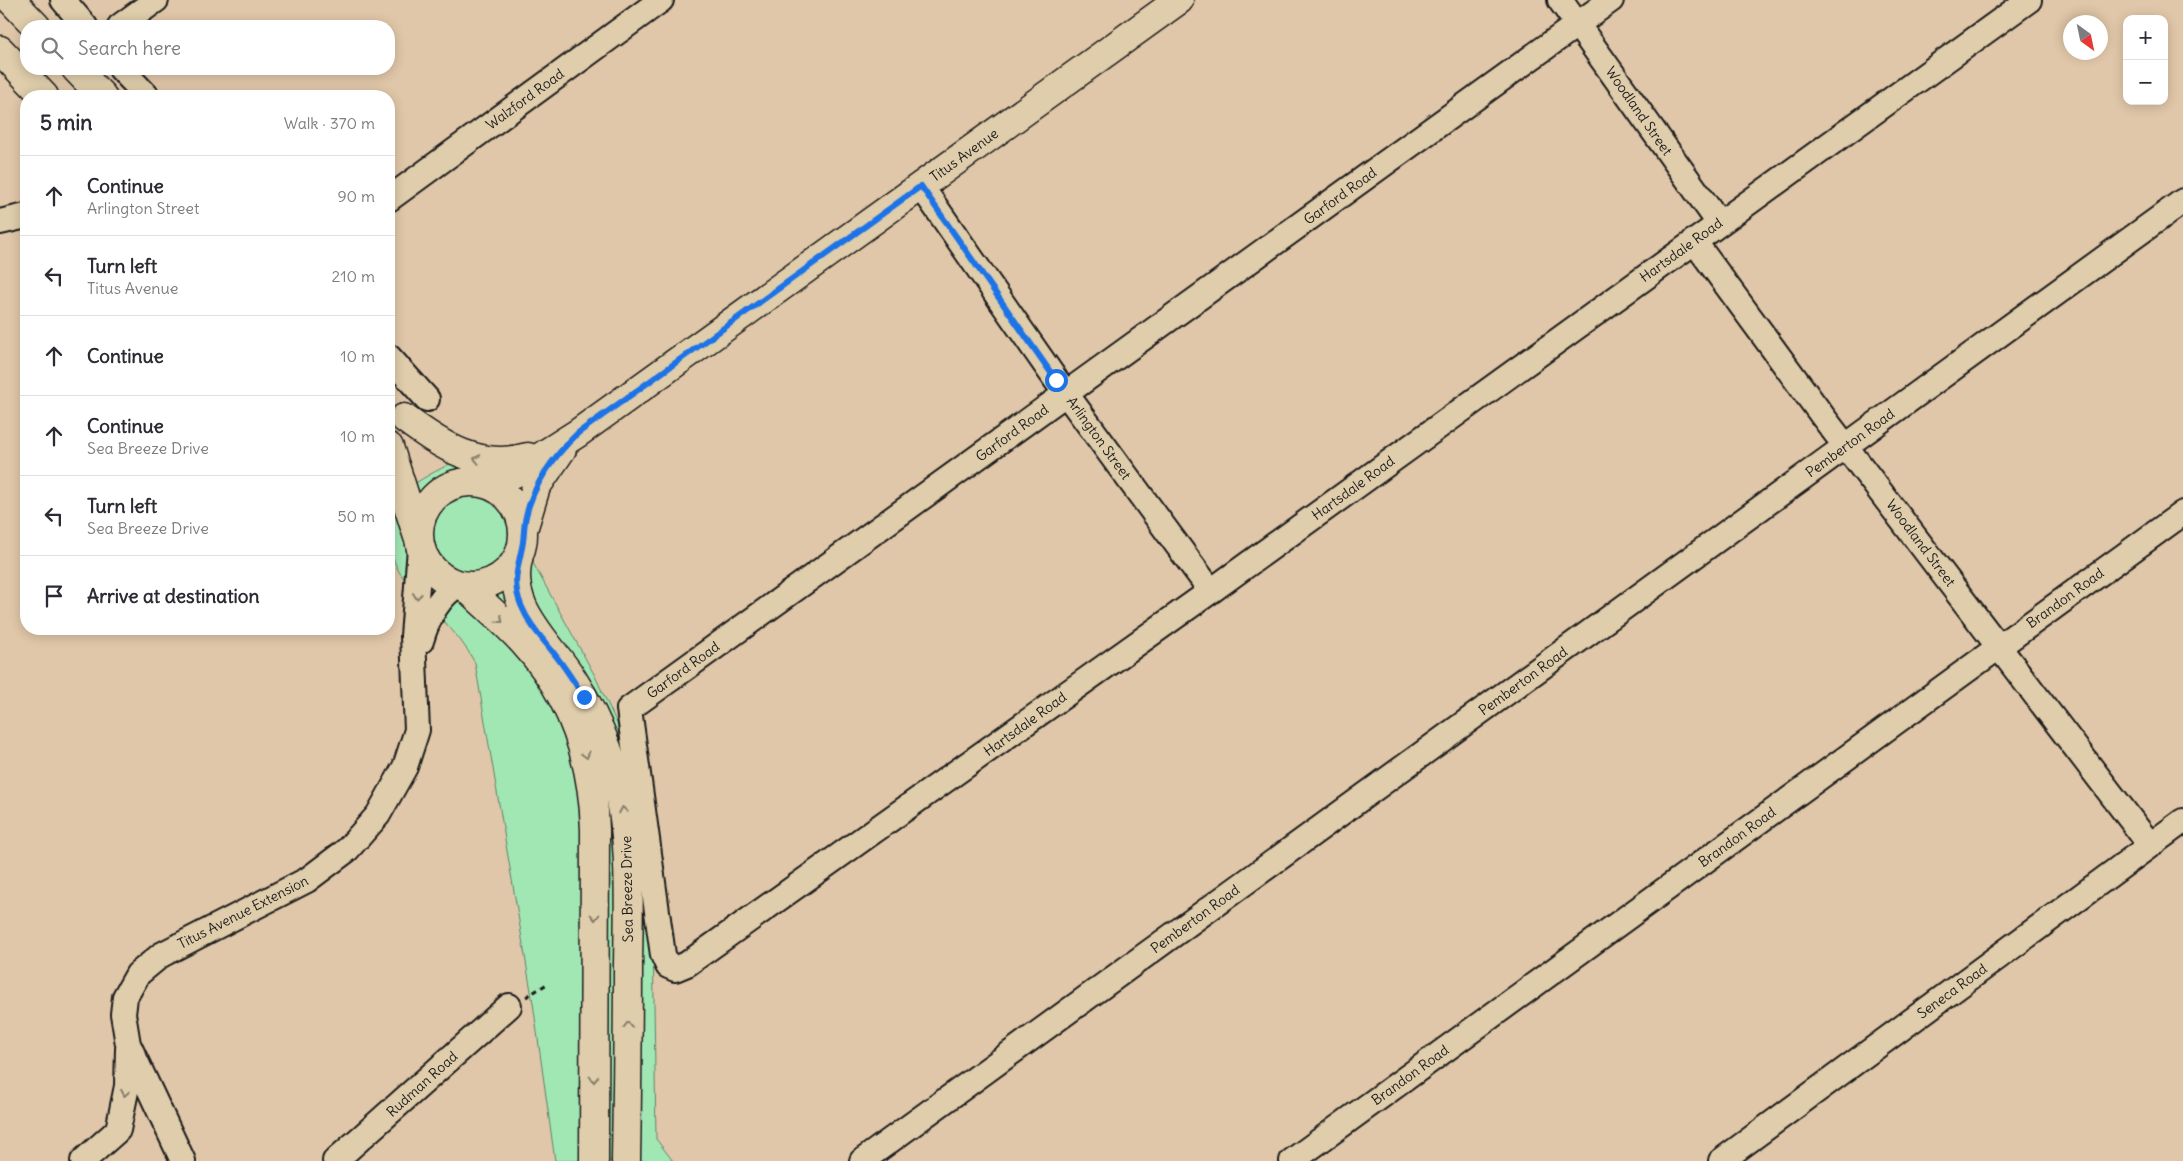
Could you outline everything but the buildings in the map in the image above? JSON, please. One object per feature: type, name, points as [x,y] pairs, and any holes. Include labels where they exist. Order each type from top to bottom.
[{"type":"main road","points":[[11,0],[30,20]]},
{"type":"main road","name":"Titus Avenue","points":[[478,483],[515,472],[568,440],[1179,0]]},
{"type":"main road","points":[[0,50],[20,71]]},
{"type":"main road","points":[[24,75],[38,90]]},
{"type":"main road","points":[[82,75],[96,90]]},
{"type":"main road","points":[[396,410],[450,450],[487,461],[525,458],[568,440]]},
{"type":"main road","points":[[395,462],[419,544],[433,570],[444,580],[461,586],[479,586],[494,581],[512,568],[521,542],[520,517],[513,503],[502,492],[478,483],[451,469],[396,410]]},
{"type":"main road","name":"Titus Avenue","points":[[521,542],[536,487],[568,440]]},
{"type":"main road","points":[[419,544],[421,518],[435,496],[448,487],[478,483]]},
{"type":"main road","name":"Sea Breeze Drive","points":[[521,542],[515,573],[522,606],[531,624],[565,668],[588,705],[607,750],[623,809],[629,872],[626,1161]]},
{"type":"main road","points":[[461,586],[522,641],[547,672],[569,710],[587,761],[592,787],[595,830],[594,1161]]},
{"type":"street","points":[[63,0],[80,20]]},
{"type":"street","points":[[128,20],[156,0]]},
{"type":"street","name":"Walzford Road","points":[[395,195],[661,0]]},
{"type":"street","name":"Woodland Street","points":[[1560,0],[1719,223]]},
{"type":"street","name":"Garford Road","points":[[674,969],[668,966],[663,954],[629,709],[1611,0]]},
{"type":"street","name":"Hartsdale Road","points":[[674,969],[687,964],[1211,591],[2029,0]]},
{"type":"street","points":[[127,75],[141,90]]},
{"type":"street","name":"Arlington Street","points":[[921,186],[1067,394],[1211,591]]},
{"type":"street","name":"Pemberton Road","points":[[862,1161],[2183,202]]},
{"type":"street","points":[[0,222],[20,217]]},
{"type":"street","name":"Woodland Street","points":[[1694,241],[1824,418],[2150,845]]},
{"type":"street","points":[[395,364],[427,399]]},
{"type":"street","name":"Brandon Road","points":[[1292,1161],[2183,513]]},
{"type":"street","name":"Titus Avenue Extension","points":[[183,1161],[128,1044],[123,1014],[125,997],[132,982],[145,968],[180,944],[307,880],[347,850],[372,824],[400,778],[416,738],[418,711],[414,636],[419,544]]},
{"type":"street","name":"Titus Avenue Extension","points":[[415,668],[418,651],[430,616],[445,595],[461,586]]},
{"type":"street","name":"Seneca Road","points":[[1721,1161],[2183,821]]},
{"type":"street","name":"Rudman Road","points":[[335,1161],[510,1006]]},
{"type":"street","points":[[83,1161],[118,1130],[127,1086],[128,1044]]},
{"type":"path","points":[[510,1006],[547,984]]},
{"type":"green space","points":[[476,452],[549,492],[537,527],[533,563],[594,674],[626,743],[653,934],[656,1139],[673,1161],[555,1161],[533,1003],[475,663],[460,639],[411,587],[399,572],[395,563],[395,500],[415,484]]},
{"type":"route","points":[[584,697],[560,660],[531,624],[522,606],[516,587],[515,573],[523,543],[526,516],[536,487],[546,470],[556,455],[578,433],[921,186],[1056,380]]}]
